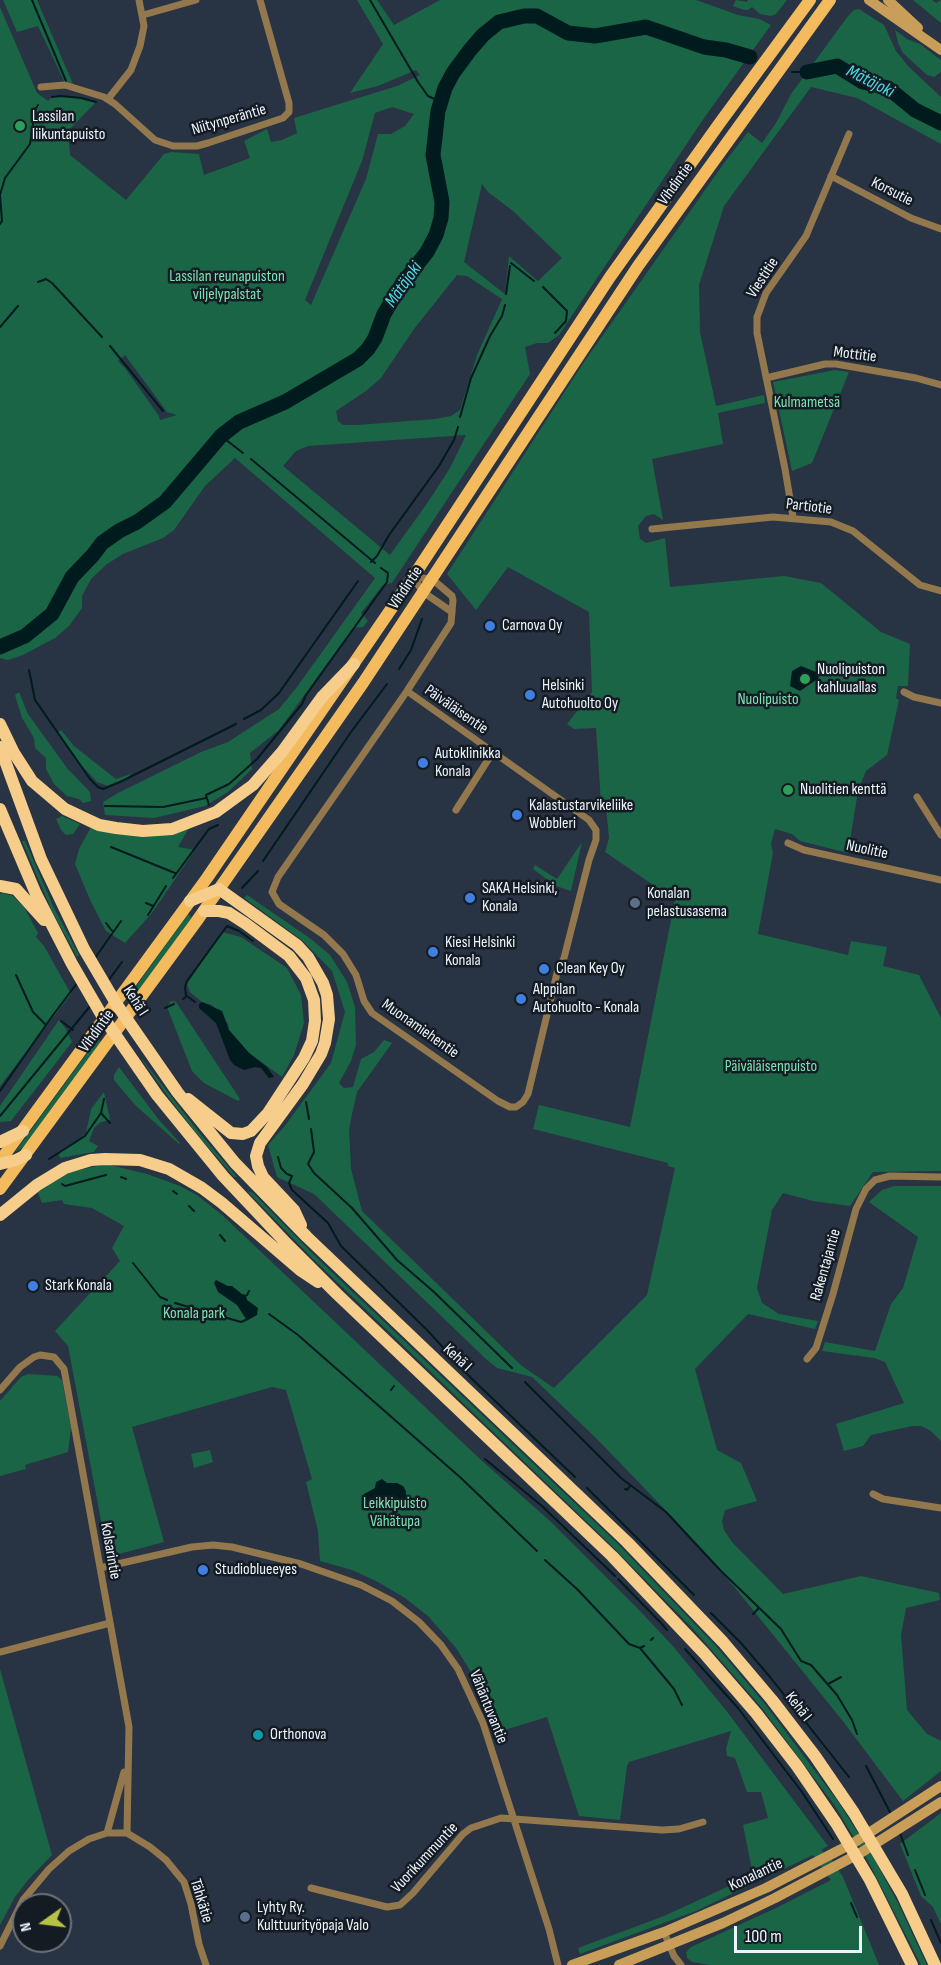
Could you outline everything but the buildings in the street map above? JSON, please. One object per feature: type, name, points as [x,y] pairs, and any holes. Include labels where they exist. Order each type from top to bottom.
[{"type":"highway","points":[[0,724],[32,782],[50,798],[79,816],[99,825],[129,831],[172,828],[200,820],[224,807],[253,784],[282,752],[322,697],[354,664]]},
{"type":"highway","name":"Kehä I","points":[[0,747],[41,859],[84,948],[117,1005],[178,1093],[235,1162],[307,1237],[627,1542],[723,1642],[815,1756],[854,1813],[902,1894],[935,1965]]},
{"type":"highway","points":[[0,809],[22,864],[53,929],[101,1014],[136,1068],[223,1176],[337,1294],[612,1556],[697,1645],[756,1713],[797,1766],[836,1823],[870,1880],[912,1965]]},
{"type":"highway","points":[[0,886],[10,887],[22,893],[32,908],[53,929]]},
{"type":"highway","points":[[190,901],[219,889],[297,945],[317,971],[327,995],[328,1029],[321,1054],[303,1084],[260,1143],[256,1156],[263,1177],[294,1210],[307,1237]]},
{"type":"highway","points":[[178,1093],[202,1108],[225,1130],[238,1134],[251,1131],[268,1113],[298,1068],[309,1049],[314,1032],[314,1000],[300,968],[274,944],[229,913],[204,911]]},
{"type":"highway","points":[[0,1142],[23,1131]]},
{"type":"highway","points":[[0,1163],[16,1160],[26,1155]]},
{"type":"highway","points":[[0,1215],[37,1185],[64,1168],[91,1160],[140,1160],[169,1169],[202,1188],[300,1270],[337,1294]]},
{"type":"main road","name":"Vihdintie","points":[[0,1163],[190,901],[413,577],[610,277],[810,0]]},
{"type":"main road","name":"Vihdintie","points":[[0,1189],[204,911],[363,683],[638,266],[830,0]]},
{"type":"main road","points":[[868,0],[941,49]]},
{"type":"main road","points":[[888,0],[941,49]]},
{"type":"main road","name":"Konalantie","points":[[572,1965],[664,1932],[818,1862],[855,1842],[941,1786]]},
{"type":"main road","name":"Konalantie","points":[[619,1965],[723,1923],[826,1872],[941,1802]]},
{"type":"street","points":[[108,99],[131,70],[140,46],[144,26],[139,0]]},
{"type":"street","points":[[143,15],[196,0]]},
{"type":"street","name":"Niitynperäntie","points":[[41,87],[65,85],[108,99],[155,140],[172,146],[208,143],[283,118],[289,112],[289,103],[260,0]]},
{"type":"street","name":"Viestitie","points":[[794,517],[757,333],[758,310],[766,293],[806,236],[849,134]]},
{"type":"street","name":"Korsutie","points":[[831,176],[911,218],[941,229]]},
{"type":"street","name":"Mottitie","points":[[766,378],[825,364],[836,364],[916,378],[941,385]]},
{"type":"street","name":"Partiotie","points":[[652,529],[773,517],[794,517],[831,522],[847,528],[914,581],[927,588],[941,591]]},
{"type":"street","points":[[413,577],[432,579],[452,596],[452,612]]},
{"type":"street","points":[[413,577],[423,592],[452,612]]},
{"type":"street","name":"Muonamiehentie","points":[[452,612],[451,623],[447,631],[278,877],[272,892],[279,904],[324,935],[343,954],[356,975],[364,1001],[372,1013],[498,1101],[516,1107],[528,1094],[557,974],[564,958],[597,835],[594,825],[589,820],[493,752]]},
{"type":"street","name":"Päiväläisentie","points":[[407,692],[493,752],[456,810]]},
{"type":"street","points":[[904,692],[914,697],[941,703]]},
{"type":"street","points":[[917,797],[941,835]]},
{"type":"street","name":"Nuolitie","points":[[788,843],[804,850],[941,880]]},
{"type":"street","name":"Rakentajantie","points":[[807,1359],[816,1348],[856,1209],[866,1189],[876,1180],[890,1176],[941,1177]]},
{"type":"street","name":"Kolsarintie","points":[[0,1390],[28,1360],[40,1355],[47,1355],[58,1360],[64,1369],[129,1727],[127,1833]]},
{"type":"street","points":[[873,1494],[883,1499],[941,1508]]},
{"type":"street","name":"Vähäntuvantie","points":[[100,1568],[192,1547],[213,1545],[232,1547],[301,1564],[362,1585],[392,1601],[419,1622],[441,1645],[463,1679],[483,1723],[552,1939],[558,1965]]},
{"type":"street","points":[[0,1653],[110,1623]]},
{"type":"street","name":"Kolsarintie","points":[[107,1833],[127,1761]]},
{"type":"street","name":"Vuorikummuntie","points":[[311,1888],[385,1907],[400,1905],[463,1834],[471,1828],[501,1818],[662,1830],[679,1829],[703,1822]]},
{"type":"street","points":[[0,1946],[23,1900],[49,1869],[77,1845],[107,1833],[127,1833]]},
{"type":"street","name":"Tähkätie","points":[[127,1833],[150,1846],[166,1860],[184,1882],[199,1944],[207,1965]]},
{"type":"street","points":[[664,1932],[681,1965]]},
{"type":"green space","points":[[3,0],[37,0],[73,84],[64,81],[38,26],[17,32]]},
{"type":"green space","name":"Lassilan reunapuiston viljelypalstat","points":[[357,0],[377,0],[394,25],[440,0],[696,0],[738,15],[759,19],[771,25],[704,118],[559,335],[548,343],[537,343],[525,347],[530,374],[392,583],[383,585],[361,613],[368,621],[363,627],[353,628],[279,730],[250,753],[252,769],[228,792],[205,806],[154,818],[105,815],[103,802],[201,752],[228,742],[279,709],[375,578],[235,458],[205,486],[174,530],[163,538],[123,554],[107,564],[91,579],[82,596],[82,608],[69,626],[55,638],[23,655],[8,660],[0,658],[0,7],[37,93],[48,101],[52,97],[61,96],[96,102],[68,131],[70,155],[126,200],[164,154],[171,152],[199,154],[204,175],[250,158],[244,141],[267,129],[271,142],[282,140],[297,133],[294,118],[397,86],[420,75],[416,70],[378,86],[350,93],[383,44]],"holes":[[[392,107],[414,114],[405,126],[391,134],[378,134],[366,179],[311,305],[305,300],[362,161],[375,113]],[[482,184],[562,258],[538,281],[509,256],[505,294],[464,262]],[[457,275],[467,276],[502,299],[477,355],[460,410],[451,416],[435,419],[343,425],[338,421],[336,411],[381,378],[414,329]],[[125,355],[167,412],[177,415],[160,420],[118,361]],[[466,435],[450,468],[390,555],[283,466],[296,451],[308,446]]]},
{"type":"green space","points":[[736,0],[747,2],[748,0],[787,0],[776,14],[771,16],[760,14],[752,7],[744,10],[733,6]]},
{"type":"green space","points":[[913,0],[932,0],[936,3],[941,0],[941,23]]},
{"type":"green space","points":[[859,9],[884,25],[896,51],[908,66],[941,97],[941,144],[857,98],[811,87],[724,206],[699,285],[700,332],[716,406],[764,395],[765,403],[718,413],[723,444],[652,459],[663,520],[654,514],[646,516],[638,526],[640,539],[646,543],[665,538],[670,587],[784,576],[821,583],[881,632],[910,644],[908,686],[898,686],[896,698],[899,700],[887,755],[866,771],[858,791],[848,853],[800,841],[792,834],[775,829],[771,844],[773,853],[758,934],[848,955],[851,941],[887,947],[883,966],[919,975],[941,1018],[941,1171],[873,1172],[850,1206],[813,1201],[783,1193],[772,1210],[757,1288],[762,1303],[779,1314],[818,1321],[815,1329],[748,1314],[695,1369],[717,1450],[741,1463],[757,1501],[725,1510],[722,1521],[724,1530],[732,1542],[783,1594],[861,1576],[939,1593],[940,1600],[906,1608],[901,1635],[907,1710],[927,1734],[941,1741],[941,1771],[903,1801],[842,1720],[736,1589],[678,1523],[597,1439],[532,1377],[497,1368],[486,1359],[314,1194],[277,1177],[268,1145],[331,1063],[345,1012],[332,971],[302,940],[244,898],[247,895],[311,939],[330,955],[347,982],[355,1007],[356,1045],[351,1061],[339,1083],[344,1088],[353,1087],[361,1059],[374,1052],[384,1040],[392,1043],[357,1092],[349,1130],[351,1169],[362,1211],[522,1366],[554,1388],[647,1295],[675,1168],[668,1166],[668,1163],[533,1129],[539,1105],[630,1127],[675,900],[605,852],[609,838],[606,807],[601,802],[596,728],[574,729],[567,724],[592,692],[589,612],[508,567],[476,610],[447,574],[582,365],[724,163],[748,132],[762,143],[776,123],[791,94],[848,16],[854,10]]},
{"type":"green space","points":[[895,30],[907,39],[920,44],[941,60],[941,72],[934,77],[927,75],[903,53]]},
{"type":"green space","name":"Kulmametsä","points":[[835,370],[849,372],[812,463],[792,471],[773,382]]},
{"type":"green space","points":[[19,692],[28,714],[67,768],[90,792],[91,801],[83,803],[79,799],[67,796],[54,784],[46,769],[46,758],[35,748],[34,738],[22,718],[15,695]]},
{"type":"green space","points":[[61,730],[74,746],[116,779],[131,774],[130,777],[108,786],[97,782],[57,733]]},
{"type":"green space","points":[[62,816],[80,824],[73,834],[66,835],[61,830],[56,819]]},
{"type":"green space","points":[[91,827],[189,828],[178,847],[195,850],[152,913],[125,943],[106,931],[75,864],[79,849]]},
{"type":"green space","points":[[22,841],[25,841],[54,908],[79,955],[77,957],[52,911]]},
{"type":"green space","points":[[582,842],[571,891],[556,886],[533,869],[535,865],[557,879]]},
{"type":"green space","points":[[0,894],[13,896],[24,907],[38,933],[36,937],[44,946],[71,994],[0,1086]]},
{"type":"green space","points":[[188,914],[192,918],[135,997],[132,992]]},
{"type":"green space","points":[[222,932],[241,937],[287,968],[301,995],[304,1023],[294,1055],[282,1077],[249,1053],[212,1005],[202,1002],[190,992],[187,984]]},
{"type":"green space","points":[[171,1001],[176,1002],[240,1099],[238,1101],[204,1083],[192,1071],[167,1007]]},
{"type":"green space","points":[[59,1020],[72,1042],[11,1121],[0,1122],[0,1106]]},
{"type":"green space","points":[[98,1038],[102,1043],[25,1146],[15,1152]]},
{"type":"green space","points":[[142,1059],[237,1177],[234,1177],[196,1133]]},
{"type":"green space","points":[[119,1067],[179,1144],[135,1105],[114,1080]]},
{"type":"green space","points":[[104,1092],[110,1120],[101,1122],[94,1128],[89,1141],[98,1146],[94,1152],[60,1158],[59,1154],[62,1150],[76,1143],[86,1133],[91,1109]]},
{"type":"green space","name":"Konala park","points":[[106,1164],[147,1174],[180,1186],[197,1195],[222,1215],[480,1459],[550,1521],[638,1609],[672,1645],[725,1709],[828,1846],[821,1850],[830,1857],[843,1877],[879,1965],[710,1965],[692,1962],[687,1958],[686,1952],[691,1947],[831,1880],[813,1855],[696,1911],[580,1954],[578,1948],[664,1916],[753,1875],[743,1825],[768,1818],[761,1792],[747,1792],[735,1758],[727,1756],[726,1749],[731,1731],[629,1762],[620,1820],[579,1816],[547,1717],[495,1733],[471,1672],[456,1648],[428,1616],[405,1598],[378,1582],[352,1570],[320,1561],[318,1531],[306,1482],[312,1479],[286,1390],[272,1387],[132,1427],[164,1542],[119,1554],[108,1553],[68,1346],[55,1331],[120,1261],[112,1248],[124,1226],[92,1208],[64,1204],[62,1200],[42,1203],[37,1191],[70,1172]]},
{"type":"green space","points":[[894,1186],[941,1186],[941,1441],[931,1431],[921,1426],[912,1426],[871,1435],[863,1446],[844,1451],[836,1424],[904,1403],[885,1362],[874,1358],[822,1351],[825,1342],[875,1351],[891,1304],[903,1288],[918,1237],[869,1202],[882,1190]]},
{"type":"green space","points":[[247,1191],[253,1193],[315,1256],[617,1543],[716,1646],[765,1704],[839,1803],[873,1857],[898,1903],[927,1965],[921,1965],[868,1861],[835,1806],[761,1707],[695,1631],[613,1547],[313,1259]]},
{"type":"green space","points":[[28,1374],[57,1376],[62,1380],[71,1428],[68,1452],[25,1465],[26,1469],[0,1476],[0,1401],[21,1377]]},
{"type":"green space","points":[[210,1450],[213,1462],[194,1468],[191,1454]]},
{"type":"green space","points":[[0,1669],[52,1855],[18,1893],[12,1893],[12,1903],[0,1925]]},
{"type":"green space","points":[[941,1813],[941,1924],[933,1907],[921,1896],[900,1844]]},
{"type":"shaded area","name":"Nuolipuiston kahluuallas","points":[[801,666],[816,672],[819,678],[800,691],[790,686],[792,671]]},
{"type":"shaded area","points":[[202,1002],[222,1011],[229,1030],[249,1053],[267,1067],[274,1077],[269,1078],[261,1068],[244,1070],[234,1065],[216,1023],[199,1008]]},
{"type":"shaded area","points":[[216,1280],[246,1295],[247,1300],[258,1308],[257,1315],[246,1319],[237,1305],[218,1292],[214,1283]]},
{"type":"shaded area","points":[[382,1479],[387,1483],[397,1483],[403,1486],[406,1498],[396,1504],[383,1500],[377,1510],[371,1511],[364,1505],[364,1494],[375,1488],[376,1482]]},
{"type":"waterway","points":[[32,0],[66,81]]},
{"type":"waterway","points":[[370,0],[418,82],[428,96],[441,102]]},
{"type":"waterway","name":"Mätäjoki","points":[[0,647],[25,636],[52,614],[72,577],[102,543],[165,502],[221,436],[239,422],[285,402],[358,359],[368,349],[384,314],[402,284],[427,252],[436,235],[441,218],[442,202],[433,155],[438,111],[445,88],[470,50],[499,22],[524,16],[537,16],[568,33],[595,36],[646,27],[704,47],[750,57]]},
{"type":"waterway","name":"Mätäjoki","points":[[807,72],[837,66],[863,82],[888,88],[915,110],[941,123]]},
{"type":"waterway","name":"Mätäjoki","points":[[792,72],[807,72]]},
{"type":"waterway","points":[[52,97],[81,98],[96,102]]},
{"type":"waterway","points":[[0,224],[2,221],[0,195],[5,178],[30,144],[35,110],[38,105]]},
{"type":"waterway","points":[[511,263],[534,281]]},
{"type":"waterway","points":[[506,294],[510,266]]},
{"type":"waterway","points":[[38,282],[46,279],[52,283],[102,337]]},
{"type":"waterway","points":[[543,287],[567,311],[566,321],[555,333]]},
{"type":"waterway","points":[[460,417],[471,378],[502,316],[505,305]]},
{"type":"waterway","points":[[0,327],[18,306]]},
{"type":"waterway","points":[[110,346],[163,411]]},
{"type":"waterway","points":[[371,562],[439,466],[454,440],[458,427]]},
{"type":"waterway","points":[[221,436],[243,453]]},
{"type":"waterway","name":"Mätäjoki","points":[[201,451],[205,455]]},
{"type":"waterway","points":[[251,459],[375,563]]},
{"type":"waterway","points":[[209,805],[206,795],[229,784],[257,759],[302,704],[306,695],[387,582],[388,573],[381,568]]},
{"type":"waterway","points":[[244,719],[261,710],[279,693],[358,581]]},
{"type":"waterway","points":[[399,669],[411,650],[422,619]]},
{"type":"waterway","points":[[29,670],[35,700],[90,779],[103,789],[236,724]]},
{"type":"waterway","points":[[263,861],[351,732],[387,684]]},
{"type":"waterway","points":[[105,806],[163,807],[206,798]]},
{"type":"waterway","points":[[173,878],[209,829],[218,825]]},
{"type":"waterway","points":[[111,847],[175,873]]},
{"type":"waterway","points":[[242,888],[258,871]]},
{"type":"waterway","points":[[148,915],[166,886]]},
{"type":"waterway","points":[[146,903],[153,906]]},
{"type":"waterway","points":[[95,958],[121,921]]},
{"type":"waterway","points":[[106,923],[113,932]]},
{"type":"waterway","points":[[186,996],[187,981],[227,926],[253,941]]},
{"type":"waterway","points":[[108,981],[122,962]]},
{"type":"waterway","points":[[16,975],[33,1012],[46,1025]]},
{"type":"waterway","points":[[0,1091],[78,982]]},
{"type":"waterway","points":[[183,999],[187,996],[195,1002]]},
{"type":"waterway","points":[[165,1008],[174,1004]]},
{"type":"waterway","points":[[0,1116],[91,1005]]},
{"type":"waterway","points":[[61,1021],[73,1030]]},
{"type":"waterway","points":[[49,1159],[85,1136],[101,1113],[104,1099]]},
{"type":"waterway","points":[[306,1102],[309,1119]]},
{"type":"waterway","points":[[101,1113],[110,1123]]},
{"type":"waterway","points":[[311,1129],[314,1152],[308,1164],[314,1173],[352,1208],[397,1260],[434,1292],[512,1368]]},
{"type":"waterway","points":[[278,1157],[281,1168],[292,1176],[289,1183],[292,1190],[328,1223],[341,1246],[427,1330],[471,1378],[575,1477]]},
{"type":"waterway","points":[[62,1184],[65,1186],[106,1175]]},
{"type":"waterway","points":[[121,1177],[126,1179]]},
{"type":"waterway","points":[[173,1191],[177,1194]]},
{"type":"waterway","points":[[189,1206],[194,1211]]},
{"type":"waterway","points":[[220,1235],[225,1241]]},
{"type":"waterway","points":[[133,1263],[160,1297],[167,1300]]},
{"type":"waterway","points":[[247,1295],[249,1291]]},
{"type":"waterway","points":[[175,1303],[241,1322],[248,1319]]},
{"type":"waterway","points":[[269,1314],[298,1335],[461,1478],[537,1551]]},
{"type":"waterway","points":[[525,1382],[621,1478],[666,1512],[721,1571],[781,1629],[801,1661],[811,1665],[837,1695],[852,1720],[857,1734]]},
{"type":"waterway","points":[[391,1390],[394,1386]]},
{"type":"waterway","points":[[485,1459],[542,1506],[615,1576]]},
{"type":"waterway","points":[[625,1489],[627,1490],[630,1486]]},
{"type":"waterway","points":[[587,1488],[694,1595]]},
{"type":"waterway","points":[[545,1560],[578,1590],[629,1644],[640,1648],[644,1646]]},
{"type":"waterway","points":[[618,1579],[661,1623]]},
{"type":"waterway","points":[[753,1614],[759,1608]]},
{"type":"waterway","points":[[711,1613],[770,1677],[849,1777]]},
{"type":"waterway","points":[[661,1623],[667,1630]]},
{"type":"waterway","points":[[640,1648],[674,1689],[682,1705]]},
{"type":"waterway","points":[[685,1649],[738,1708],[802,1792],[833,1839]]},
{"type":"waterway","points":[[828,1684],[841,1677]]},
{"type":"waterway","points":[[866,1766],[891,1814]]},
{"type":"waterway","points":[[900,1833],[908,1855]]},
{"type":"waterway","points":[[915,1870],[925,1895]]},
{"type":"waterway","points":[[851,1903],[857,1917]]},
{"type":"waterway","points":[[931,1920],[941,1943]]},
{"type":"place","name":"Lassilan liikuntapuisto","points":[[20,126]]},
{"type":"place","name":"Carnova Oy","points":[[490,626]]},
{"type":"place","name":"Nuolipuiston kahluuallas","points":[[805,679]]},
{"type":"place","name":"Helsinki Autohuolto Oy","points":[[530,695]]},
{"type":"place","name":"Autoklinikka Konala","points":[[423,763]]},
{"type":"place","name":"Nuolitien kenttä","points":[[788,790]]},
{"type":"place","name":"Kalastustarvikeliike Wobbleri","points":[[517,815]]},
{"type":"place","name":"SAKA Helsinki, Konala","points":[[470,898]]},
{"type":"place","name":"Konalan pelastusasema","points":[[635,903]]},
{"type":"place","name":"Kiesi Helsinki Konala","points":[[433,952]]},
{"type":"place","name":"Clean Key Oy","points":[[544,969]]},
{"type":"place","name":"Alppilan Autohuolto - Konala","points":[[521,999]]},
{"type":"place","name":"Stark Konala","points":[[33,1286]]},
{"type":"place","name":"Studioblueeyes","points":[[203,1570]]},
{"type":"place","name":"Orthonova","points":[[258,1735]]},
{"type":"place","name":"Lyhty Ry. Kulttuurityöpaja Valo","points":[[245,1917]]},
{"type":"park label","name":"Nuolipuisto","points":[[768,700]]},
{"type":"park label","name":"Päiväläisenpuisto","points":[[771,1067]]},
{"type":"park label","name":"Leikkipuisto Vähätupa","points":[[395,1513]]}]
